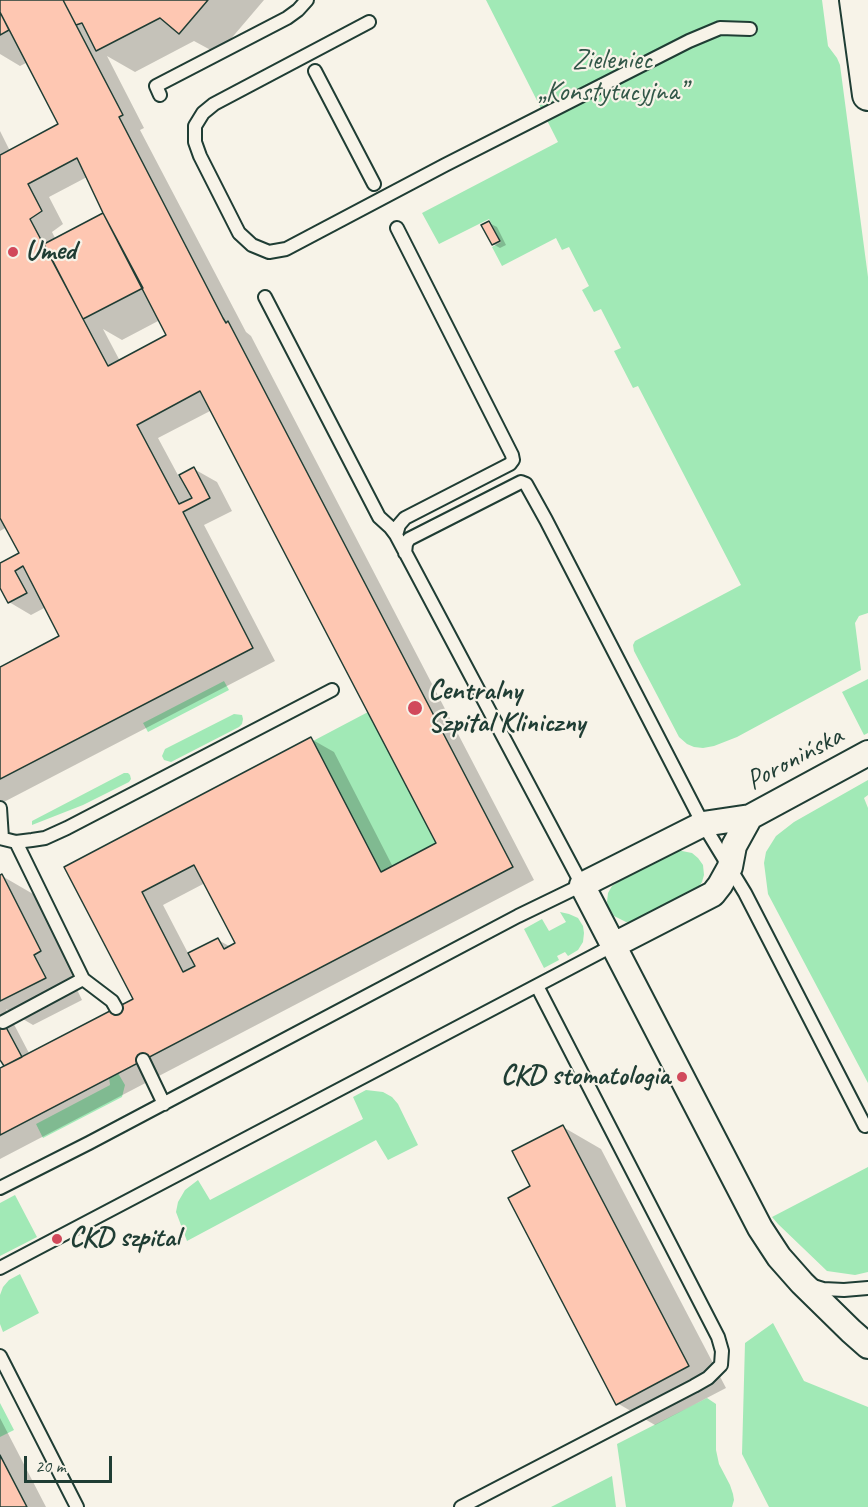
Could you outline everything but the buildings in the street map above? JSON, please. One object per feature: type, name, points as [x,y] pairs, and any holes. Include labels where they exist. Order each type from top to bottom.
[{"type":"street","points":[[855,0],[868,95]]},
{"type":"street","name":"Poronińska","points":[[750,817],[868,753]]},
{"type":"street","points":[[614,945],[713,894],[730,867],[734,846],[750,817]]},
{"type":"street","points":[[750,817],[703,824],[582,885],[760,1228],[779,1257],[802,1283],[859,1338]]},
{"type":"lane","points":[[160,95],[156,87],[289,22],[307,0]]},
{"type":"lane","points":[[369,22],[214,104],[203,113],[195,126],[195,142],[200,156],[239,233],[252,245],[269,252],[286,249],[689,40],[720,28],[750,29]]},
{"type":"lane","points":[[317,75],[374,184]]},
{"type":"lane","points":[[396,535],[399,525],[405,518],[501,469],[513,460],[397,228]]},
{"type":"lane","points":[[0,1188],[164,1104],[518,916],[582,885],[396,535],[379,517],[265,297]]},
{"type":"lane","points":[[405,553],[409,539],[520,482],[526,484],[703,824],[745,892],[865,1126]]},
{"type":"lane","points":[[0,808],[1,838],[16,842],[45,838],[332,690]]},
{"type":"lane","points":[[16,842],[83,979],[112,1001],[116,1008]]},
{"type":"lane","points":[[0,1268],[614,945]]},
{"type":"lane","points":[[3,1022],[83,979]]},
{"type":"lane","points":[[461,1507],[694,1386],[708,1378],[721,1365],[722,1352],[718,1336],[537,986]]},
{"type":"lane","points":[[142,1060],[164,1104]]},
{"type":"lane","points":[[802,1283],[823,1289],[868,1288]]},
{"type":"lane","points":[[0,1356],[77,1507]]},
{"type":"green space","name":"Zieleniec „Konstytucyjna”","points":[[486,0],[822,0],[828,46],[840,65],[868,277],[868,613],[859,616],[855,623],[861,670],[737,737],[714,746],[694,747],[679,737],[633,645],[635,641],[741,585],[638,386],[633,388],[614,351],[621,348],[601,309],[594,312],[582,290],[589,286],[569,247],[562,250],[556,238],[502,266],[492,247],[501,242],[489,219],[439,244],[422,213],[558,142]]},
{"type":"green space","points":[[868,679],[868,733],[864,735],[842,692]]},
{"type":"green space","points":[[224,681],[229,690],[148,732],[143,723]]},
{"type":"green space","points":[[368,712],[436,843],[381,872],[313,741]]},
{"type":"green space","points":[[234,714],[242,715],[242,724],[239,727],[171,762],[164,760],[162,756],[165,749]]},
{"type":"green space","points":[[124,773],[130,775],[129,782],[83,805],[32,825],[32,821]]},
{"type":"green space","points":[[868,780],[868,795],[864,798],[868,808],[868,1083],[768,894],[764,863],[766,852],[776,836],[794,822]]},
{"type":"green space","points":[[675,851],[692,853],[703,865],[704,875],[697,890],[636,921],[626,922],[614,916],[607,902],[612,886]]},
{"type":"green space","points":[[560,912],[578,918],[583,926],[583,942],[578,950],[568,956],[565,952],[557,956],[559,960],[544,968],[524,929],[542,919],[549,931],[566,922]]},
{"type":"green space","points":[[118,1073],[125,1085],[122,1097],[43,1138],[36,1124],[110,1085],[109,1078]]},
{"type":"green space","points":[[366,1090],[383,1092],[392,1097],[398,1104],[418,1145],[388,1160],[376,1140],[187,1241],[176,1212],[178,1202],[185,1190],[198,1180],[210,1200],[363,1119],[353,1097]]},
{"type":"green space","points":[[868,1167],[868,1272],[855,1275],[827,1271],[772,1217]]},
{"type":"green space","points":[[15,1195],[37,1237],[0,1256],[0,1203]]},
{"type":"green space","points":[[20,1274],[39,1313],[3,1332],[0,1324],[0,1295],[9,1280]]},
{"type":"green space","points":[[773,1323],[804,1381],[868,1407],[868,1507],[769,1507],[742,1454],[745,1343]]},
{"type":"green space","points":[[707,1398],[716,1404],[716,1450],[719,1464],[733,1494],[732,1507],[626,1507],[617,1444]]},
{"type":"green space","points":[[0,1403],[14,1430],[0,1437]]},
{"type":"green space","points":[[612,1476],[616,1507],[551,1507]]},
{"type":"place","name":"Umed","points":[[13,252]]},
{"type":"place","name":"Centralny Szpital Kliniczny","points":[[415,708]]},
{"type":"place","name":"CKD stomatologia","points":[[682,1077]]},
{"type":"place","name":"CKD szpital","points":[[57,1239]]}]
